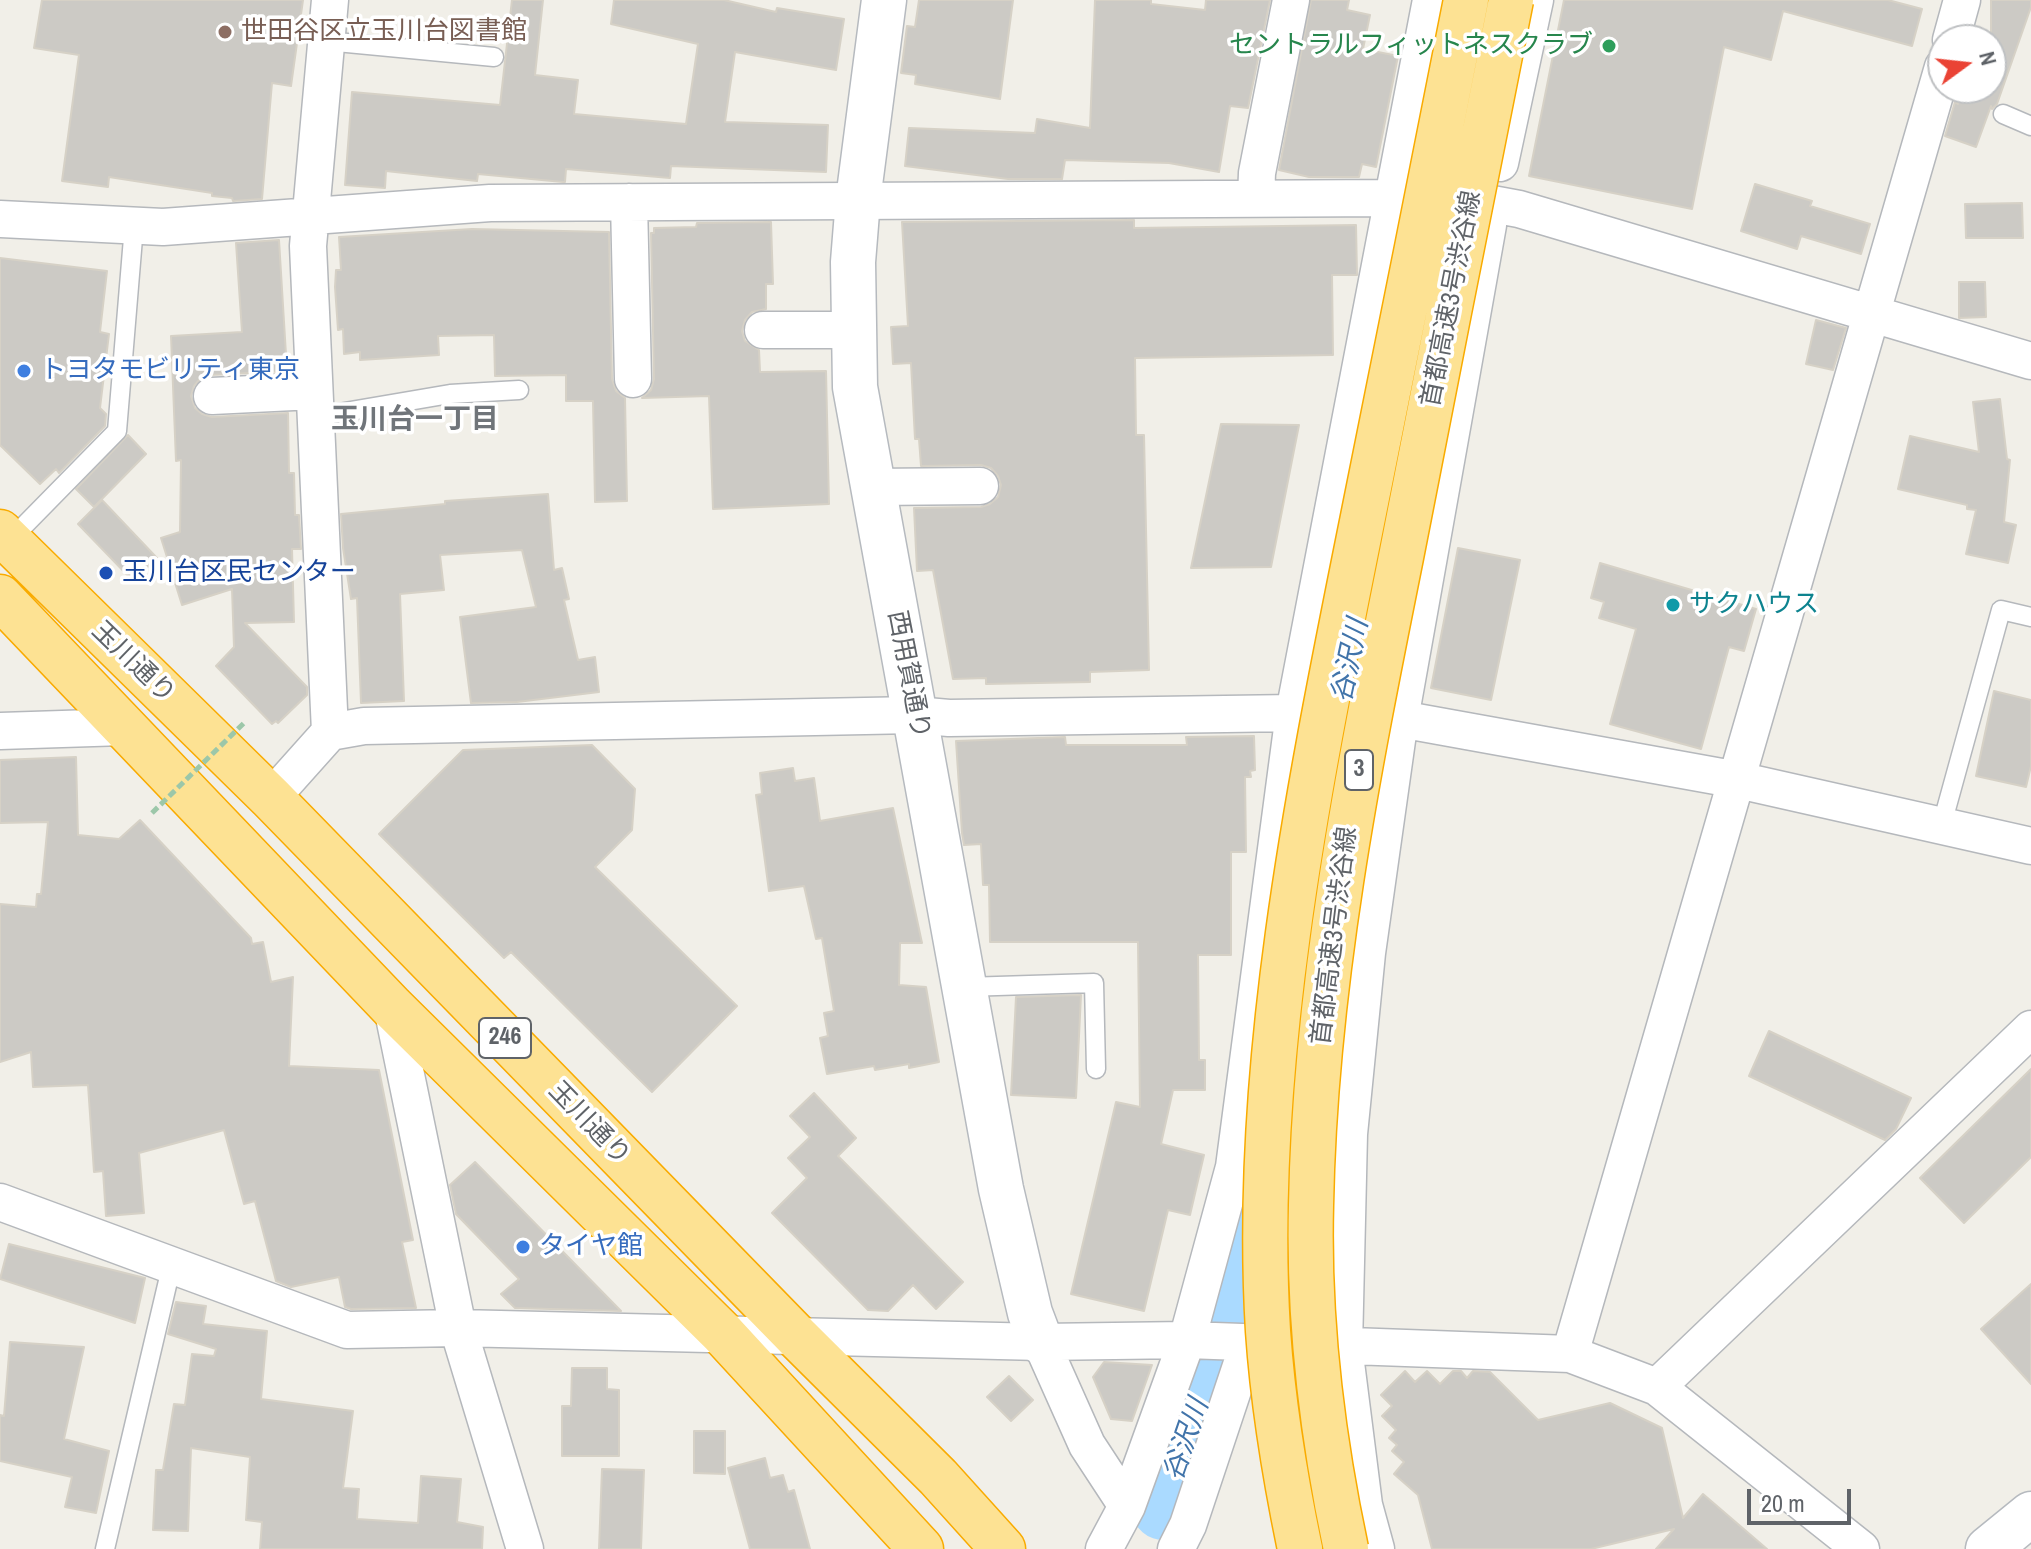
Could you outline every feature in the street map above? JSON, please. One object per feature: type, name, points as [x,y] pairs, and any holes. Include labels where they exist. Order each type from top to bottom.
[{"type":"highway","name":"首都高速3号渋谷線","points":[[1300,1549],[1282,1451],[1268,1332],[1266,1207],[1278,1031],[1309,797],[1466,0]]},
{"type":"highway","name":"首都高速3号渋谷線","points":[[1346,1549],[1326,1443],[1314,1327],[1311,1206],[1320,1043],[1354,795],[1511,0]]},
{"type":"highway","name":"玉川通り","points":[[4,537],[271,798],[797,1337],[938,1477],[1003,1549]]},
{"type":"highway","name":"玉川通り","points":[[0,597],[392,1007],[722,1333],[921,1549]]},
{"type":"street","points":[[330,0],[308,246],[330,732]]},
{"type":"street","name":"西用賀通り","points":[[884,0],[853,262],[855,387],[1007,1217],[1030,1313],[1041,1342]]},
{"type":"street","points":[[1256,198],[1257,173],[1291,0]]},
{"type":"street","points":[[1104,1549],[1127,1506],[1187,1340],[1234,1167],[1294,713],[1431,0]]},
{"type":"street","points":[[1376,1549],[1364,1505],[1344,1347],[1349,1134],[1367,953],[1400,719],[1492,204],[1535,0]]},
{"type":"street","points":[[1955,24],[1962,0]]},
{"type":"street","points":[[1570,1354],[1932,104]]},
{"type":"street","points":[[0,219],[163,227],[490,203],[1391,198],[1492,204],[1519,209],[2031,361]]},
{"type":"street","points":[[629,202],[633,379]]},
{"type":"street","points":[[763,330],[852,330]]},
{"type":"street","points":[[212,396],[315,404]]},
{"type":"street","points":[[873,487],[980,486]]},
{"type":"street","points":[[271,798],[330,732],[364,726],[915,715],[949,718],[1294,713],[1400,719],[1738,780],[2031,846]]},
{"type":"street","points":[[0,731],[124,727]]},
{"type":"street","points":[[392,1007],[458,1328],[525,1549]]},
{"type":"street","points":[[1657,1387],[2031,1029]]},
{"type":"street","points":[[0,1202],[347,1330],[458,1328],[1041,1342],[1187,1340],[1570,1354],[1657,1387],[1861,1549]]},
{"type":"street","points":[[1041,1342],[1087,1445],[1127,1506]]},
{"type":"street","points":[[1176,1549],[1188,1525],[1249,1342]]},
{"type":"street","points":[[1988,1549],[2031,1514]]},
{"type":"lane","points":[[326,41],[494,57]]},
{"type":"lane","points":[[2003,114],[2031,126]]},
{"type":"lane","points":[[4,537],[117,431],[134,226]]},
{"type":"lane","points":[[315,404],[519,390]]},
{"type":"lane","points":[[1942,824],[2001,610],[2031,617]]},
{"type":"lane","points":[[965,987],[1094,983],[1096,1069]]},
{"type":"lane","points":[[105,1549],[172,1264]]},
{"type":"path","points":[[152,813],[245,722]]},
{"type":"building","points":[[42,0],[303,0],[291,86],[272,83],[262,199],[233,201],[232,198],[212,196],[212,193],[109,177],[108,187],[62,181],[79,55],[34,48]]},
{"type":"building","points":[[512,0],[543,0],[535,75],[578,80],[574,114],[686,124],[698,44],[611,24],[614,0],[724,0],[776,12],[777,8],[844,19],[836,70],[735,52],[725,122],[828,125],[826,172],[671,166],[670,178],[566,169],[563,182],[478,174],[477,181],[386,171],[385,188],[345,185],[352,92],[500,105]]},
{"type":"building","points":[[919,0],[1013,0],[1000,99],[915,84],[916,75],[901,73],[907,26],[915,27]]},
{"type":"building","points":[[1095,0],[1151,0],[1151,4],[1205,10],[1206,0],[1270,0],[1248,108],[1230,106],[1219,172],[1169,163],[1065,160],[1062,179],[1008,179],[905,166],[909,128],[1035,133],[1037,119],[1090,128]]},
{"type":"building","points":[[1311,0],[1349,0],[1347,10],[1370,15],[1363,49],[1398,56],[1376,167],[1362,164],[1359,177],[1309,177],[1279,170]]},
{"type":"building","points":[[1564,0],[1888,0],[1922,9],[1912,46],[1783,11],[1771,60],[1724,47],[1692,209],[1529,176]]},
{"type":"building","points":[[1991,0],[2031,0],[2007,75],[2007,24],[1991,24]]},
{"type":"building","points":[[1954,104],[1997,104],[1992,109],[1991,106],[1976,147],[1945,136]]},
{"type":"building","points":[[1755,184],[1812,201],[1810,206],[1870,224],[1861,254],[1801,236],[1797,249],[1741,231]]},
{"type":"building","points":[[2022,203],[2023,238],[1966,238],[1965,204]]},
{"type":"building","points":[[1134,220],[1134,228],[1356,225],[1357,275],[1332,275],[1333,355],[1135,358],[1136,435],[1144,435],[1149,670],[1090,672],[1090,682],[986,684],[986,678],[953,679],[933,570],[917,571],[914,508],[981,507],[998,497],[1001,485],[991,468],[981,465],[921,466],[919,439],[915,439],[911,363],[893,364],[891,327],[908,326],[902,222]]},
{"type":"building","points":[[771,222],[773,284],[766,284],[766,309],[752,312],[745,320],[742,331],[745,341],[759,350],[760,372],[826,371],[829,504],[713,509],[709,396],[642,398],[651,390],[654,379],[651,233],[654,233],[654,228],[696,227],[697,223]]},
{"type":"building","points":[[472,229],[609,232],[612,379],[616,391],[625,398],[627,501],[595,502],[593,401],[566,401],[566,375],[495,376],[494,335],[438,336],[439,355],[360,360],[360,352],[344,354],[343,329],[338,330],[335,287],[336,270],[341,270],[339,237]]},
{"type":"building","points":[[279,240],[287,371],[210,375],[200,379],[191,396],[195,408],[212,417],[288,413],[289,473],[294,473],[295,515],[299,515],[301,549],[292,549],[294,622],[245,623],[307,687],[307,695],[278,723],[272,724],[216,666],[234,647],[232,589],[182,605],[161,538],[180,532],[181,460],[176,461],[171,336],[242,332],[236,243]]},
{"type":"building","points":[[0,258],[107,271],[100,332],[109,334],[100,408],[106,414],[105,426],[59,473],[56,469],[40,484],[0,445]]},
{"type":"building","points":[[1959,282],[1985,282],[1986,317],[1959,318]]},
{"type":"building","points":[[1816,320],[1846,328],[1833,370],[1806,364]]},
{"type":"building","points":[[2000,399],[2007,459],[2010,460],[2004,522],[2016,525],[2008,563],[1966,554],[1976,510],[1967,509],[1967,505],[1898,489],[1910,436],[1979,452],[1973,402]]},
{"type":"building","points":[[1221,424],[1299,425],[1271,567],[1191,568]]},
{"type":"building","points":[[128,435],[146,454],[94,507],[76,489]]},
{"type":"building","points":[[548,494],[554,570],[562,568],[569,599],[564,600],[578,660],[595,657],[599,692],[517,702],[471,703],[460,617],[536,607],[522,550],[440,555],[444,590],[400,594],[404,701],[361,703],[357,598],[351,599],[341,514],[445,504],[445,501]]},
{"type":"building","points":[[102,500],[157,558],[133,581],[78,524]]},
{"type":"building","points":[[1458,548],[1520,560],[1491,700],[1431,688]]},
{"type":"building","points":[[1600,563],[1756,609],[1744,651],[1729,647],[1701,749],[1610,724],[1636,629],[1599,618],[1604,602],[1591,598]]},
{"type":"building","points":[[1994,691],[2031,700],[2031,766],[2026,787],[1976,776]]},
{"type":"building","points":[[1254,736],[1255,770],[1250,771],[1251,777],[1245,777],[1246,852],[1231,852],[1231,955],[1198,955],[1199,1060],[1205,1060],[1205,1090],[1173,1090],[1161,1144],[1204,1155],[1190,1215],[1168,1210],[1144,1311],[1071,1294],[1116,1102],[1140,1107],[1138,942],[990,942],[989,885],[983,885],[981,844],[964,845],[956,741],[1065,737],[1066,745],[1187,745],[1186,737]]},
{"type":"building","points":[[592,745],[635,789],[632,830],[595,867],[737,1006],[652,1092],[511,952],[504,958],[379,834],[463,750]]},
{"type":"building","points":[[76,757],[78,835],[119,839],[140,820],[251,938],[252,944],[263,942],[271,982],[293,977],[289,1066],[379,1070],[413,1240],[402,1242],[416,1308],[345,1307],[339,1277],[291,1287],[276,1281],[255,1201],[244,1204],[224,1130],[139,1153],[144,1213],[106,1216],[103,1171],[94,1172],[88,1085],[33,1087],[31,1052],[0,1062],[0,904],[36,907],[37,894],[41,894],[48,822],[0,823],[0,760]]},
{"type":"building","points":[[793,768],[795,781],[814,778],[820,821],[893,808],[922,943],[900,943],[899,985],[926,987],[939,1062],[909,1068],[909,1064],[875,1070],[874,1066],[827,1074],[820,1038],[828,1036],[824,1013],[834,1011],[822,938],[816,939],[804,886],[769,891],[756,795],[762,794],[760,773]]},
{"type":"building","points":[[1081,995],[1076,1098],[1011,1095],[1016,997]]},
{"type":"building","points":[[1769,1031],[1911,1098],[1896,1129],[1885,1140],[1749,1076]]},
{"type":"building","points":[[2031,1069],[2031,1157],[1964,1223],[1920,1178]]},
{"type":"building","points":[[814,1093],[856,1138],[838,1156],[963,1282],[936,1309],[913,1285],[888,1311],[868,1310],[772,1213],[807,1178],[788,1158],[810,1137],[790,1116]]},
{"type":"building","points":[[475,1162],[621,1311],[515,1308],[501,1294],[519,1279],[456,1214],[450,1185]]},
{"type":"building","points":[[9,1244],[145,1278],[135,1323],[0,1279]]},
{"type":"building","points":[[2031,1284],[2031,1384],[1981,1329]]},
{"type":"building","points":[[176,1302],[206,1306],[203,1324],[267,1331],[261,1399],[353,1411],[343,1488],[359,1489],[357,1519],[418,1523],[421,1476],[461,1479],[457,1522],[483,1527],[482,1549],[260,1549],[262,1522],[246,1520],[250,1457],[191,1448],[188,1531],[153,1530],[156,1470],[163,1470],[174,1404],[185,1405],[192,1354],[214,1356],[216,1349],[168,1334]]},
{"type":"building","points":[[10,1342],[84,1347],[64,1439],[109,1451],[96,1513],[65,1507],[72,1477],[0,1461],[0,1415],[4,1416]]},
{"type":"building","points":[[1104,1362],[1152,1365],[1132,1421],[1111,1419],[1093,1377]]},
{"type":"building","points":[[572,1368],[607,1368],[607,1389],[619,1390],[619,1456],[562,1456],[562,1406],[571,1406]]},
{"type":"building","points":[[1405,1371],[1415,1382],[1427,1371],[1440,1384],[1453,1371],[1461,1371],[1467,1378],[1473,1371],[1490,1372],[1538,1420],[1610,1403],[1662,1428],[1683,1518],[1703,1494],[1767,1549],[1656,1549],[1674,1529],[1591,1549],[1432,1549],[1418,1495],[1394,1474],[1404,1462],[1392,1451],[1397,1445],[1389,1438],[1396,1430],[1382,1416],[1392,1406],[1381,1395]]},
{"type":"building","points":[[1009,1376],[1033,1400],[1011,1421],[987,1397]]},
{"type":"building","points":[[694,1431],[725,1431],[725,1474],[694,1473]]},
{"type":"building","points":[[765,1458],[770,1478],[783,1475],[788,1492],[794,1490],[810,1549],[750,1549],[728,1468]]},
{"type":"building","points":[[602,1469],[644,1470],[641,1549],[599,1549]]},
{"type":"waterway","name":"谷沢川","points":[[1290,1072],[1332,782]]},
{"type":"waterway","name":"谷沢川","points":[[1225,1323],[1270,1181]]},
{"type":"waterway","name":"谷沢川","points":[[1163,1509],[1210,1371]]},
{"type":"place","name":"世田谷区立玉川台図書館","points":[[225,32]]},
{"type":"place","name":"セントラルフィットネスクラブ","points":[[1609,46]]},
{"type":"place","name":"トヨタモビリティ東京","points":[[24,371]]},
{"type":"place","name":"玉川台区民センター","points":[[106,573]]},
{"type":"place","name":"サクハウス","points":[[1673,605]]},
{"type":"place","name":"タイヤ館","points":[[523,1247]]},
{"type":"district","name":"玉川台一丁目","points":[[415,420]]}]
